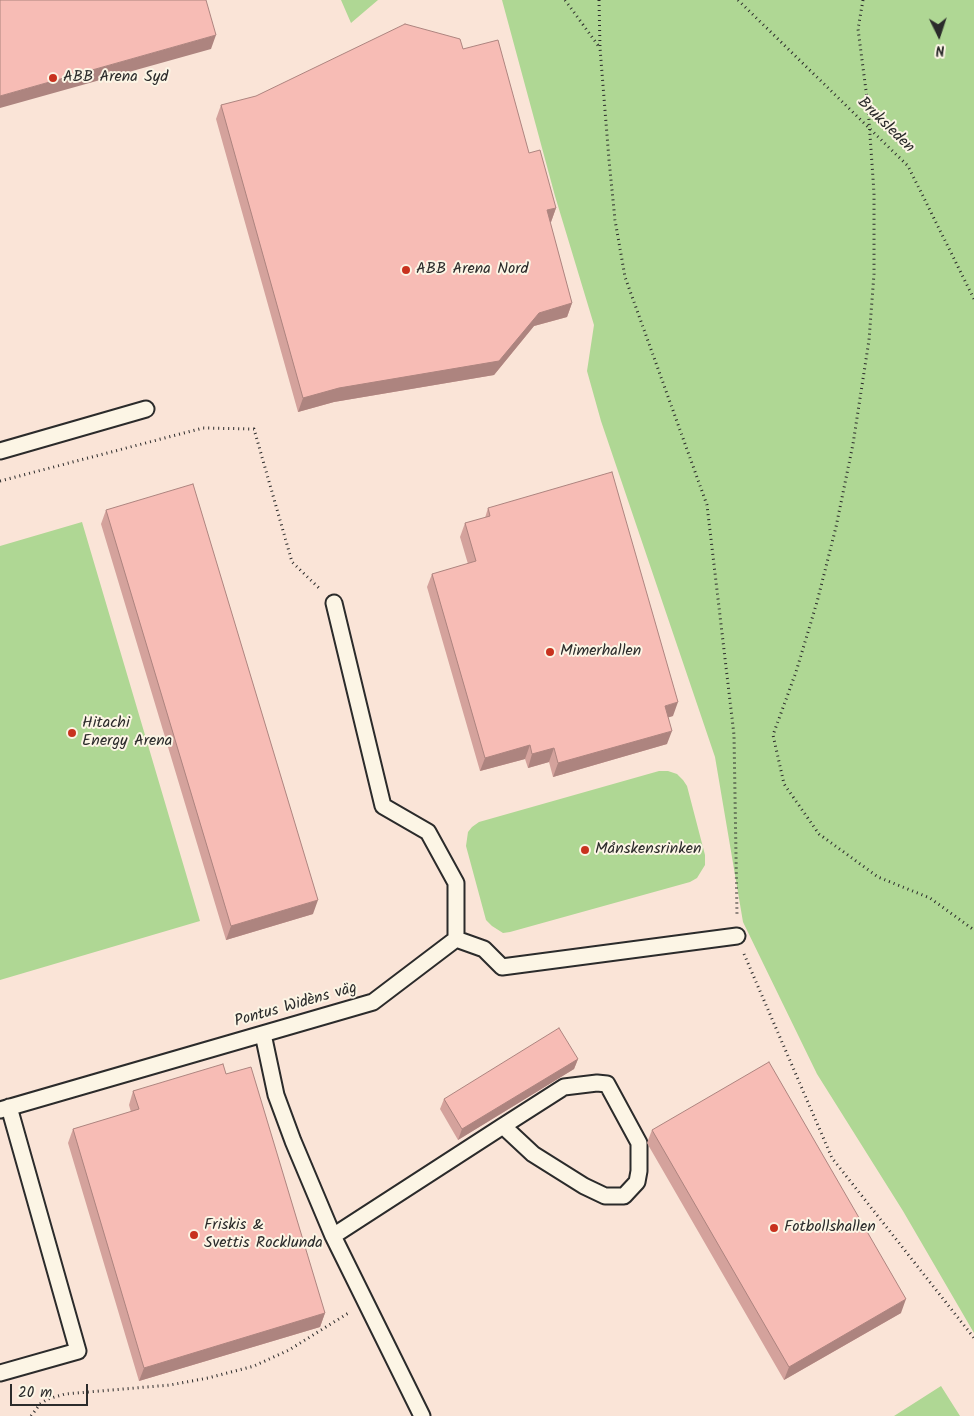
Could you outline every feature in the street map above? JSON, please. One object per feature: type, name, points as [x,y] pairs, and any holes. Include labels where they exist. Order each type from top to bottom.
[{"type":"lane","points":[[0,451],[146,409]]},
{"type":"lane","points":[[334,604],[383,806],[428,832],[456,883],[456,939],[484,949],[502,967],[737,936]]},
{"type":"lane","name":"Pontus Widèns väg","points":[[5,1109],[373,1002],[456,939]]},
{"type":"lane","points":[[263,1034],[276,1095],[293,1141],[333,1236],[422,1416]]},
{"type":"lane","points":[[333,1236],[503,1126],[564,1087],[596,1083],[607,1084],[639,1143],[637,1182],[624,1196],[605,1196],[584,1186],[533,1154],[503,1126]]},
{"type":"lane","points":[[0,1373],[78,1351],[5,1109]]},
{"type":"path","points":[[565,0],[600,48]]},
{"type":"path","points":[[599,0],[600,48],[615,220],[625,277],[707,505],[734,735],[737,936],[832,1158],[974,1338]]},
{"type":"path","name":"Bruksleden","points":[[738,0],[908,166],[974,299]]},
{"type":"path","points":[[863,0],[858,29],[868,106],[874,193],[874,274],[869,340],[853,444],[836,526],[817,602],[796,672],[773,735],[784,784],[819,834],[878,877],[930,898],[974,930]]},
{"type":"path","points":[[0,481],[203,428],[254,429],[292,562],[334,604]]},
{"type":"path","points":[[31,1416],[40,1404],[48,1399],[65,1394],[170,1385],[208,1378],[254,1366],[290,1350],[365,1303]]},
{"type":"green space","points":[[341,0],[378,0],[351,23]]},
{"type":"green space","points":[[502,0],[974,0],[974,1333],[903,1211],[817,1074],[743,922],[715,757],[601,421],[587,371],[594,325],[555,196]]},
{"type":"green space","name":"Hitachi Energy Arena","points":[[82,522],[200,921],[0,980],[0,546]]},
{"type":"green space","name":"Månskensrinken","points":[[659,771],[677,774],[687,786],[705,855],[705,865],[697,878],[690,882],[510,932],[503,933],[486,920],[466,846],[468,832],[472,827],[479,822]]},
{"type":"green space","points":[[941,1386],[960,1416],[894,1416]]},
{"type":"building","name":"ABB Arena Syd","points":[[0,0],[206,0],[216,35],[0,96]]},
{"type":"building","name":"ABB Arena Nord","points":[[405,24],[460,39],[463,49],[498,40],[529,153],[540,150],[556,208],[547,210],[572,303],[539,313],[499,361],[339,388],[303,398],[221,105],[256,96]]},
{"type":"building","name":"Mimerhallen","points":[[612,472],[678,702],[665,706],[672,731],[558,763],[554,748],[532,754],[530,745],[485,758],[432,574],[476,561],[465,523],[490,516],[488,508]]},
{"type":"building","points":[[193,484],[318,900],[231,926],[106,510]]},
{"type":"building","points":[[559,1028],[578,1059],[462,1129],[444,1099]]},
{"type":"building","name":"Fotbollshallen","points":[[769,1062],[906,1299],[789,1367],[652,1130]]},
{"type":"building","name":"Friskis & Svettis Rocklunda","points":[[223,1064],[226,1074],[251,1067],[325,1313],[144,1368],[73,1129],[139,1109],[133,1091]]},
{"type":"place","name":"ABB Arena Syd","points":[[53,78]]},
{"type":"place","name":"ABB Arena Nord","points":[[406,270]]},
{"type":"place","name":"Mimerhallen","points":[[550,652]]},
{"type":"place","name":"Hitachi Energy Arena","points":[[72,733]]},
{"type":"place","name":"Månskensrinken","points":[[585,850]]},
{"type":"place","name":"Fotbollshallen","points":[[774,1228]]},
{"type":"place","name":"Friskis & Svettis Rocklunda","points":[[194,1235]]}]
